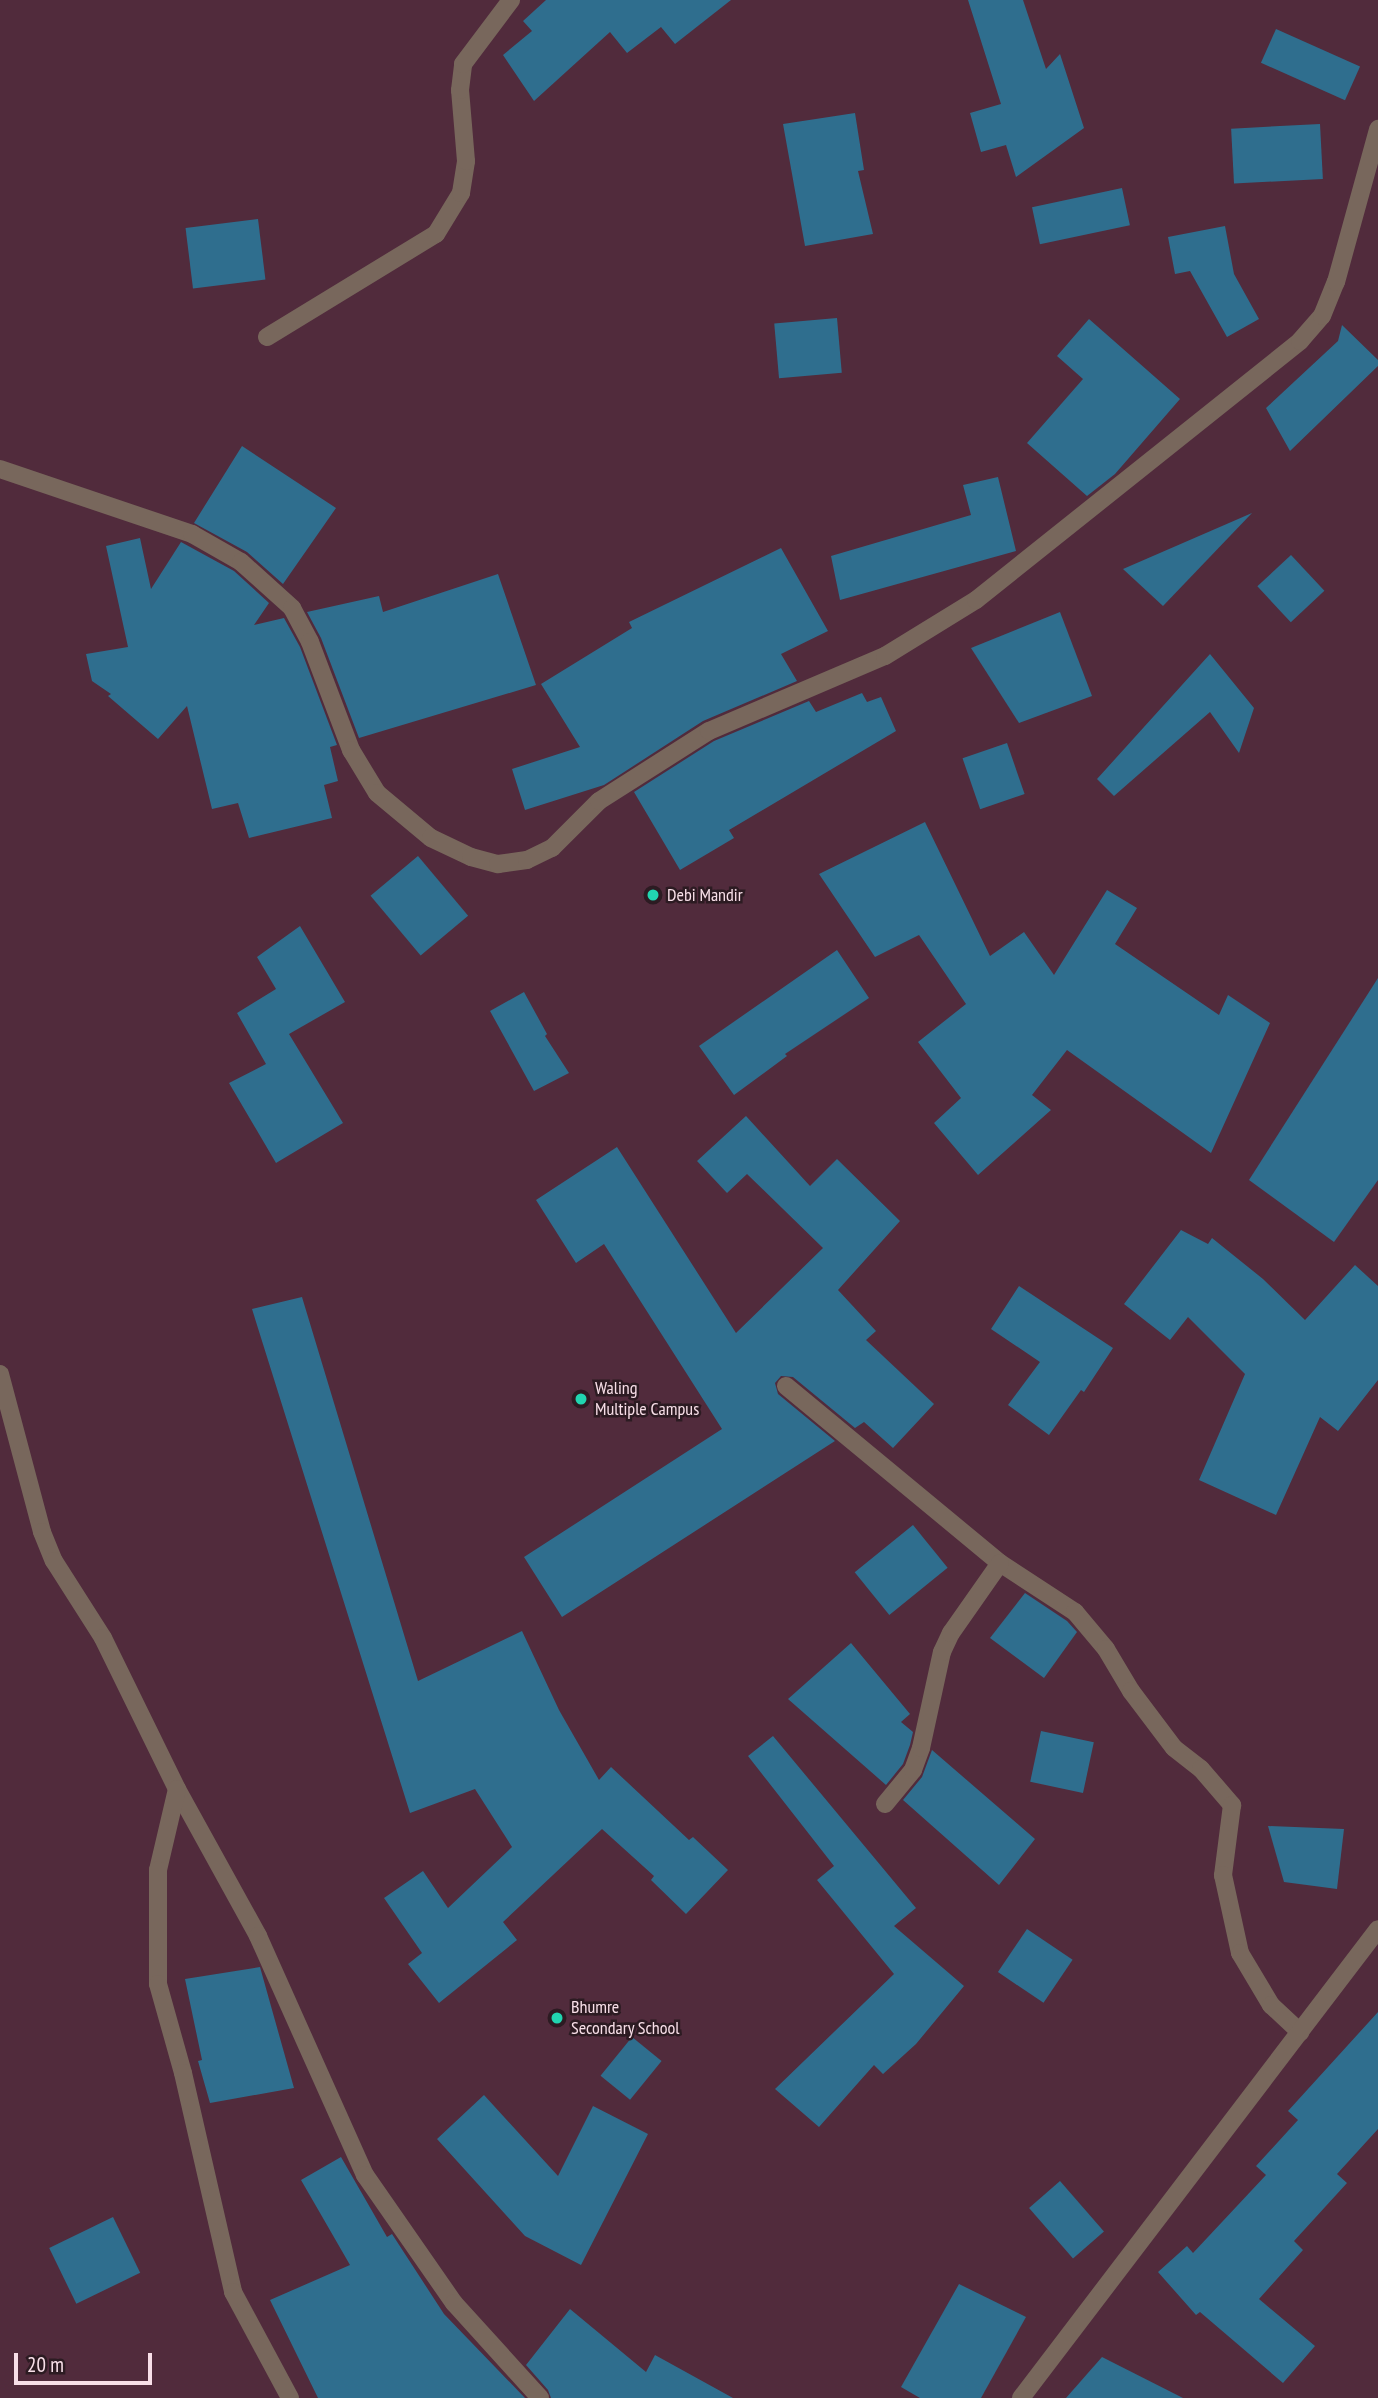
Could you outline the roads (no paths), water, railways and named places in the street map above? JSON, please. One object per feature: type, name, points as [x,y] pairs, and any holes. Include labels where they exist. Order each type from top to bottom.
[{"type":"street","points":[[267,337],[436,234],[461,193],[466,161],[460,90],[463,64],[511,0]]},
{"type":"street","points":[[0,469],[192,534],[241,562],[292,608],[310,642],[351,750],[377,793],[431,838],[471,856],[498,864],[527,860],[552,848],[599,801],[709,731],[884,656],[976,600],[1300,341],[1322,316],[1336,282],[1378,129]]},
{"type":"street","points":[[0,1374],[46,1542],[54,1561],[103,1638],[177,1789],[258,1936],[365,2175],[454,2303],[540,2398]]},
{"type":"street","points":[[786,1386],[1000,1563],[1075,1612],[1106,1649],[1130,1691],[1174,1748],[1201,1769],[1232,1805],[1223,1875],[1240,1953],[1271,2005],[1300,2032]]},
{"type":"street","points":[[885,1804],[913,1770],[921,1748],[942,1652],[951,1633],[1000,1563]]},
{"type":"street","points":[[177,1789],[158,1870],[158,1984],[183,2073],[233,2292],[290,2398]]},
{"type":"street","points":[[1021,2398],[1378,1929]]},
{"type":"place","name":"Debi Mandir","points":[[653,895]]},
{"type":"place","name":"Waling Multiple Campus","points":[[581,1399]]},
{"type":"place","name":"Bhumre Secondary School","points":[[557,2018]]}]
